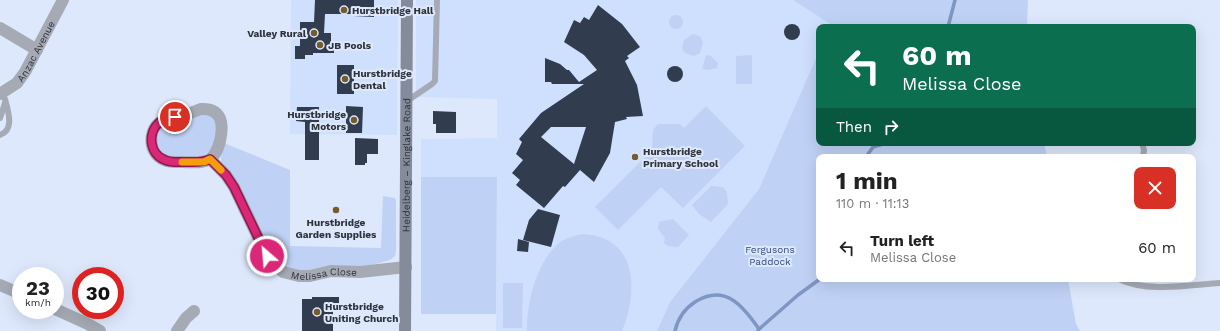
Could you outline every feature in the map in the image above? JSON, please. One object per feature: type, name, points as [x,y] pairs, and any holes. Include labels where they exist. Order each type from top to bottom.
[{"type":"main road","name":"Heidelberg – Kinglake Road","points":[[406,331],[407,0]]},
{"type":"street","name":"Anzac Avenue","points":[[4,95],[21,78],[63,0]]},
{"type":"street","points":[[0,28],[37,50]]},
{"type":"street","points":[[206,109],[214,112],[218,115],[222,122],[222,132],[218,149],[210,159],[204,162],[171,162],[161,158],[155,153],[151,144],[154,130],[160,122],[165,120],[206,109]]},
{"type":"street","name":"Melissa Close","points":[[210,159],[226,175],[234,187],[267,256],[283,272],[294,276],[304,276],[331,271],[360,272],[406,267]]},
{"type":"street","points":[[0,285],[12,290]]},
{"type":"street","points":[[177,331],[186,318],[194,311]]},
{"type":"street","points":[[64,313],[100,331]]},
{"type":"lane","points":[[407,101],[435,81],[436,0]]},
{"type":"lane","points":[[0,118],[4,95]]},
{"type":"lane","points":[[0,135],[6,131],[9,123],[4,95]]},
{"type":"lane","points":[[1129,282],[1143,286],[1220,283]]},
{"type":"shaded area","points":[[291,0],[398,0],[397,135],[290,134]]},
{"type":"shaded area","name":"Hurstbridge Primary School","points":[[416,0],[793,0],[831,24],[816,24],[816,58],[759,189],[670,302],[657,331],[496,331],[497,177],[421,177],[421,139],[497,138],[497,99],[416,97]]},
{"type":"green space","points":[[793,0],[1028,0],[1027,24],[830,24]]},
{"type":"green space","points":[[676,15],[681,17],[683,22],[681,27],[676,29],[671,27],[669,22],[671,17]]},
{"type":"green space","points":[[693,34],[700,36],[703,42],[700,53],[694,56],[685,53],[682,48],[684,40]]},
{"type":"green space","points":[[706,55],[711,56],[718,63],[717,68],[707,70],[702,69]]},
{"type":"green space","points":[[752,55],[752,84],[736,84],[736,56]]},
{"type":"green space","name":"Fergusons Paddock","points":[[816,58],[816,146],[1045,146],[1046,154],[816,154],[816,282],[1069,282],[1076,324],[1080,331],[657,331],[670,302],[759,189]]},
{"type":"green space","points":[[706,106],[745,146],[683,208],[661,187],[618,230],[595,207],[652,150],[653,130],[658,124],[680,124],[684,128]]},
{"type":"green space","points":[[206,114],[214,118],[217,130],[211,150],[204,155],[200,157],[174,157],[165,155],[157,146],[158,134],[166,125]]},
{"type":"green space","points":[[224,143],[290,170],[290,246],[381,248],[383,196],[395,198],[396,201],[395,256],[390,260],[372,265],[300,271],[285,267],[271,251],[221,162]]},
{"type":"green space","points":[[421,177],[497,177],[496,314],[421,314]]},
{"type":"green space","points":[[711,186],[723,187],[727,192],[728,204],[711,222],[699,214],[692,205]]},
{"type":"green space","points":[[673,219],[689,235],[678,247],[668,246],[664,243],[665,238],[658,229],[659,222]]},
{"type":"green space","points":[[582,234],[600,237],[614,244],[623,255],[629,268],[631,299],[622,331],[527,331],[528,308],[534,284],[545,261],[551,251],[559,243],[570,237]]},
{"type":"green space","points":[[503,283],[523,283],[522,328],[503,328]]},
{"type":"building","points":[[315,0],[374,0],[374,17],[353,16],[353,14],[325,14],[324,33],[331,33],[331,42],[334,42],[334,53],[313,53],[313,55],[305,55],[305,59],[295,59],[295,46],[300,46],[300,22],[314,22]]},
{"type":"building","points":[[598,5],[622,24],[640,47],[627,56],[629,58],[625,61],[637,85],[643,116],[626,117],[627,119],[615,122],[610,153],[594,182],[580,170],[565,187],[563,186],[544,208],[516,185],[520,180],[512,173],[523,160],[516,154],[522,142],[519,139],[541,113],[584,84],[552,84],[551,82],[545,82],[545,58],[560,64],[569,70],[579,82],[597,70],[584,55],[564,42],[574,20],[580,23],[584,17],[589,20]],"holes":[[[551,127],[586,127],[574,164],[541,137]]]},
{"type":"building","points":[[792,24],[798,26],[800,32],[798,38],[792,40],[786,38],[784,32],[786,26]]},
{"type":"building","name":"Hurstbridge Dental","points":[[337,65],[354,65],[354,94],[337,94]]},
{"type":"building","points":[[672,66],[678,66],[683,71],[681,80],[678,82],[672,82],[667,77],[667,71]]},
{"type":"building","name":"Hurstbridge Motors","points":[[346,106],[363,107],[362,133],[346,133]]},
{"type":"building","points":[[297,107],[319,107],[319,160],[305,160],[305,122],[296,121]]},
{"type":"building","points":[[433,111],[456,112],[456,133],[436,133],[436,124],[433,124]]},
{"type":"building","points":[[355,138],[378,139],[378,154],[367,154],[367,163],[365,163],[365,165],[355,165]]},
{"type":"building","points":[[538,209],[560,215],[551,247],[523,240],[529,220]]},
{"type":"building","points":[[518,239],[529,242],[528,252],[517,251]]},
{"type":"building","name":"Hurstbridge Uniting Church","points":[[312,297],[339,297],[339,310],[333,310],[333,331],[302,331],[302,299],[312,299]]},
{"type":"waterway","points":[[949,24],[955,0]]},
{"type":"waterway","points":[[868,154],[873,147],[876,146]]},
{"type":"waterway","points":[[758,330],[798,295],[816,282]]},
{"type":"waterway","points":[[675,331],[680,318],[688,308],[695,302],[715,295],[724,296],[740,305],[759,329]]},
{"type":"slow traffic","points":[[182,162],[204,162],[210,159],[221,170]]},
{"type":"place","name":"Hurstbridge Hall","points":[[344,10]]},
{"type":"place","name":"Valley Rural","points":[[314,33]]},
{"type":"place","name":"JB Pools","points":[[320,45]]},
{"type":"place","name":"Hurstbridge Dental","points":[[345,79]]},
{"type":"place","name":"Hurstbridge Motors","points":[[354,120]]},
{"type":"place","name":"Hurstbridge Primary School","points":[[635,157]]},
{"type":"place","name":"Hurstbridge Garden Supplies","points":[[336,210]]},
{"type":"place","name":"Hurstbridge Uniting Church","points":[[317,312]]},
{"type":"route","points":[[175,117],[160,122],[156,126],[151,139],[151,144],[155,153],[164,160],[171,162],[204,162],[210,159],[226,175],[234,187],[267,256]]}]
